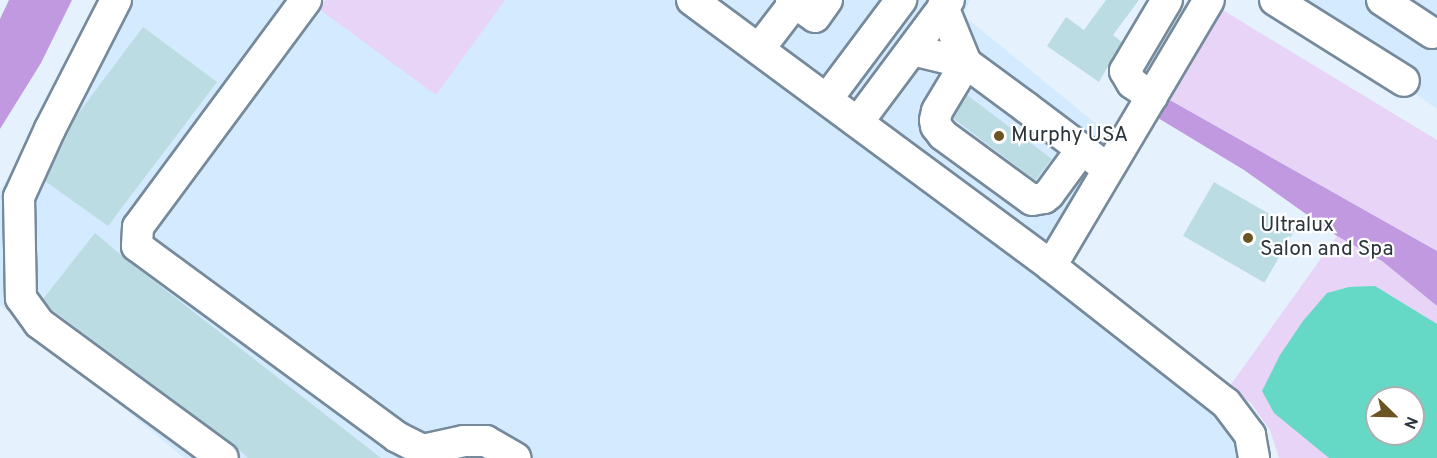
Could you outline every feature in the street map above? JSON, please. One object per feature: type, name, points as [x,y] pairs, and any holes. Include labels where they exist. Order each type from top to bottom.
[{"type":"street","points":[[116,0],[50,129],[19,197],[21,298],[39,322],[223,458]]},
{"type":"street","points":[[306,0],[138,227],[137,246],[397,437],[423,450],[464,441],[486,441],[515,458]]},
{"type":"street","points":[[692,0],[1051,266],[1226,403],[1250,435],[1254,458]]},
{"type":"street","points":[[759,49],[793,1],[815,17],[827,0]]},
{"type":"street","points":[[827,99],[901,0]]},
{"type":"street","points":[[1152,97],[1132,83],[1125,71],[1167,0]]},
{"type":"street","points":[[1051,266],[1209,0]]},
{"type":"street","points":[[1275,0],[1404,81]]},
{"type":"street","points":[[1382,0],[1435,31]]},
{"type":"street","points":[[858,122],[946,4]]},
{"type":"street","points":[[946,4],[966,63],[937,111],[936,126],[943,135],[1032,200],[1044,198],[1082,149]]},
{"type":"street","points":[[912,50],[966,63],[1108,170]]},
{"type":"street","points":[[982,214],[1006,182]]},
{"type":"shaded area","points":[[9,0],[72,0],[41,63],[0,129],[0,19]]},
{"type":"shaded area","points":[[100,0],[970,0],[963,15],[1132,153],[1067,263],[1260,458],[184,458],[0,305],[0,191],[46,111]]},
{"type":"shaded area","points":[[326,0],[505,0],[436,95],[319,9]]},
{"type":"shaded area","points":[[1280,0],[1437,0],[1437,109]]},
{"type":"shaded area","points":[[1221,9],[1437,140],[1437,251],[1168,99]]},
{"type":"shaded area","points":[[1168,99],[1437,251],[1437,306],[1382,261],[1337,236],[1244,170],[1158,118]]},
{"type":"shaded area","points":[[1337,236],[1382,261],[1437,306],[1437,458],[1279,458],[1270,430],[1250,402],[1227,390]]},
{"type":"shaded area","points":[[1375,286],[1437,324],[1437,458],[1329,458],[1274,413],[1262,391],[1280,355],[1303,321],[1327,293],[1349,287]]},
{"type":"building","points":[[1106,0],[1139,0],[1113,35],[1122,42],[1099,82],[1047,46],[1066,17],[1084,30]]},
{"type":"building","points":[[143,27],[217,82],[108,226],[45,181],[77,115]]},
{"type":"building","name":"Murphy USA","points":[[967,95],[1052,159],[1035,180],[951,117]]},
{"type":"building","points":[[1214,182],[1295,229],[1264,283],[1183,236]]},
{"type":"building","points":[[95,233],[381,458],[248,458],[233,444],[51,309],[43,299]]},
{"type":"place","name":"Murphy USA","points":[[999,136]]},
{"type":"place","name":"Ultralux Salon and Spa","points":[[1248,238]]}]
